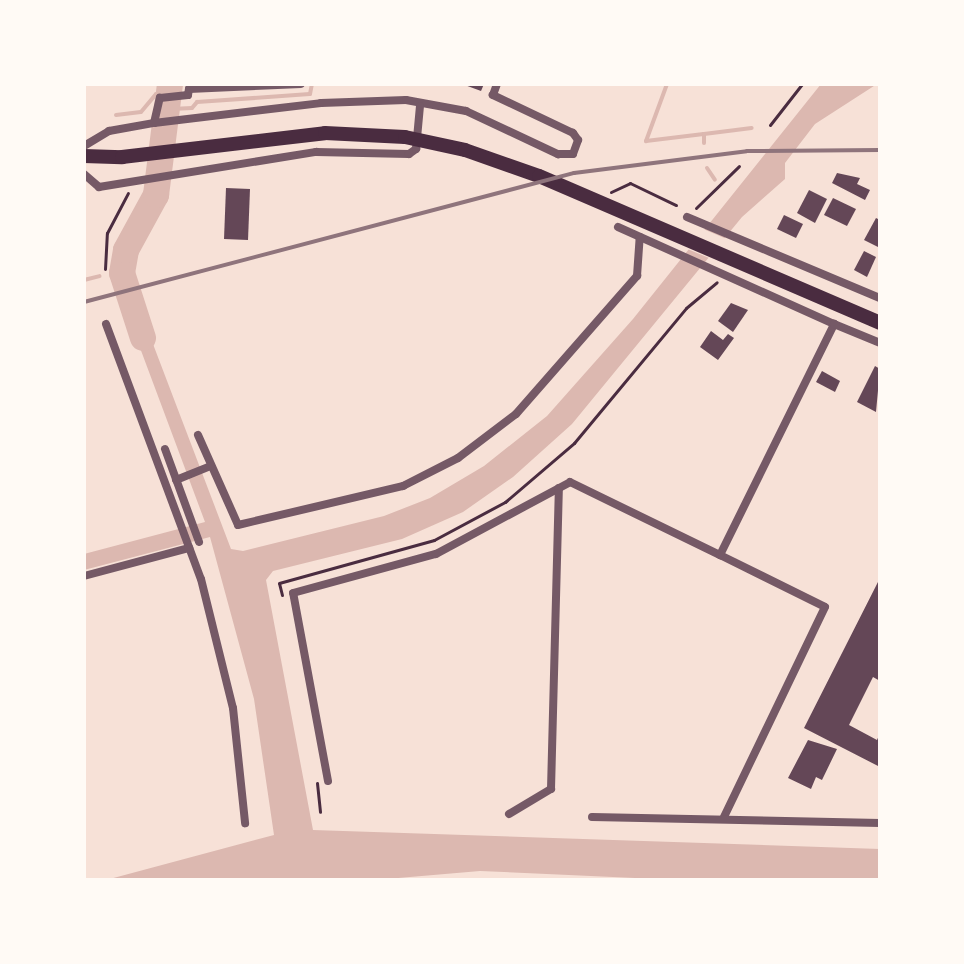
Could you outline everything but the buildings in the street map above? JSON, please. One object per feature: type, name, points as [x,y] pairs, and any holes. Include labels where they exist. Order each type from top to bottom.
[{"type":"highway","points":[[84,156],[122,157],[250,139],[325,133],[405,137],[465,150],[539,176],[880,323]]},
{"type":"street","points":[[154,123],[160,98],[188,95],[189,89],[301,84]]},
{"type":"street","points":[[84,146],[109,131],[154,123],[321,103],[406,100],[420,106],[466,111],[558,154],[573,154],[578,140],[573,133],[493,95],[497,84]]},
{"type":"street","points":[[84,174],[99,187],[316,152],[409,154],[416,149],[420,106]]},
{"type":"street","points":[[687,217],[880,298]]},
{"type":"street","points":[[618,227],[880,343]]},
{"type":"street","points":[[198,435],[238,525],[403,486],[458,458],[516,414],[637,276],[640,237]]},
{"type":"street","points":[[106,324],[189,548],[233,708],[245,823]]},
{"type":"street","points":[[720,555],[834,324]]},
{"type":"street","points":[[165,449],[199,542]]},
{"type":"street","points":[[176,480],[210,466]]},
{"type":"street","points":[[328,781],[293,593],[436,554],[570,482],[825,607],[724,817]]},
{"type":"street","points":[[509,814],[551,789],[559,488]]},
{"type":"street","points":[[84,576],[189,548]]},
{"type":"street","points":[[592,817],[724,817],[880,823]]},
{"type":"path","points":[[770,125],[802,84]]},
{"type":"path","points":[[687,217],[739,166]]},
{"type":"path","points":[[105,269],[107,233],[129,182]]},
{"type":"path","points":[[611,192],[630,183],[676,205]]},
{"type":"path","points":[[282,598],[279,583],[434,540],[505,502],[574,443],[686,308],[726,275]]},
{"type":"path","points":[[317,781],[320,812]]},
{"type":"shaded area","points":[[821,84],[877,84],[815,124],[785,163],[785,179],[742,217],[572,424],[513,477],[463,512],[402,539],[273,571],[266,580],[313,830],[880,849],[880,880],[679,880],[480,871],[375,880],[106,880],[274,835],[254,699],[210,537],[84,570],[84,554],[205,522],[124,305],[137,302],[231,549],[243,551],[384,516],[430,498],[484,466],[547,416],[633,319]]},
{"type":"pier","points":[[701,228],[729,240],[714,260],[685,248]]},
{"type":"waterway","points":[[143,338],[122,273],[126,250],[156,195],[170,84]]},
{"type":"waterway","points":[[171,109],[192,108],[197,102],[310,94],[312,84]]},
{"type":"waterway","points":[[667,84],[646,141],[704,134],[704,143]]},
{"type":"waterway","points":[[116,115],[141,112],[156,94],[170,92]]},
{"type":"waterway","points":[[704,134],[752,128]]},
{"type":"waterway","points":[[707,168],[715,180]]},
{"type":"waterway","points":[[84,280],[100,276]]},
{"type":"railway","points":[[84,302],[574,173],[747,151],[880,150]]}]
